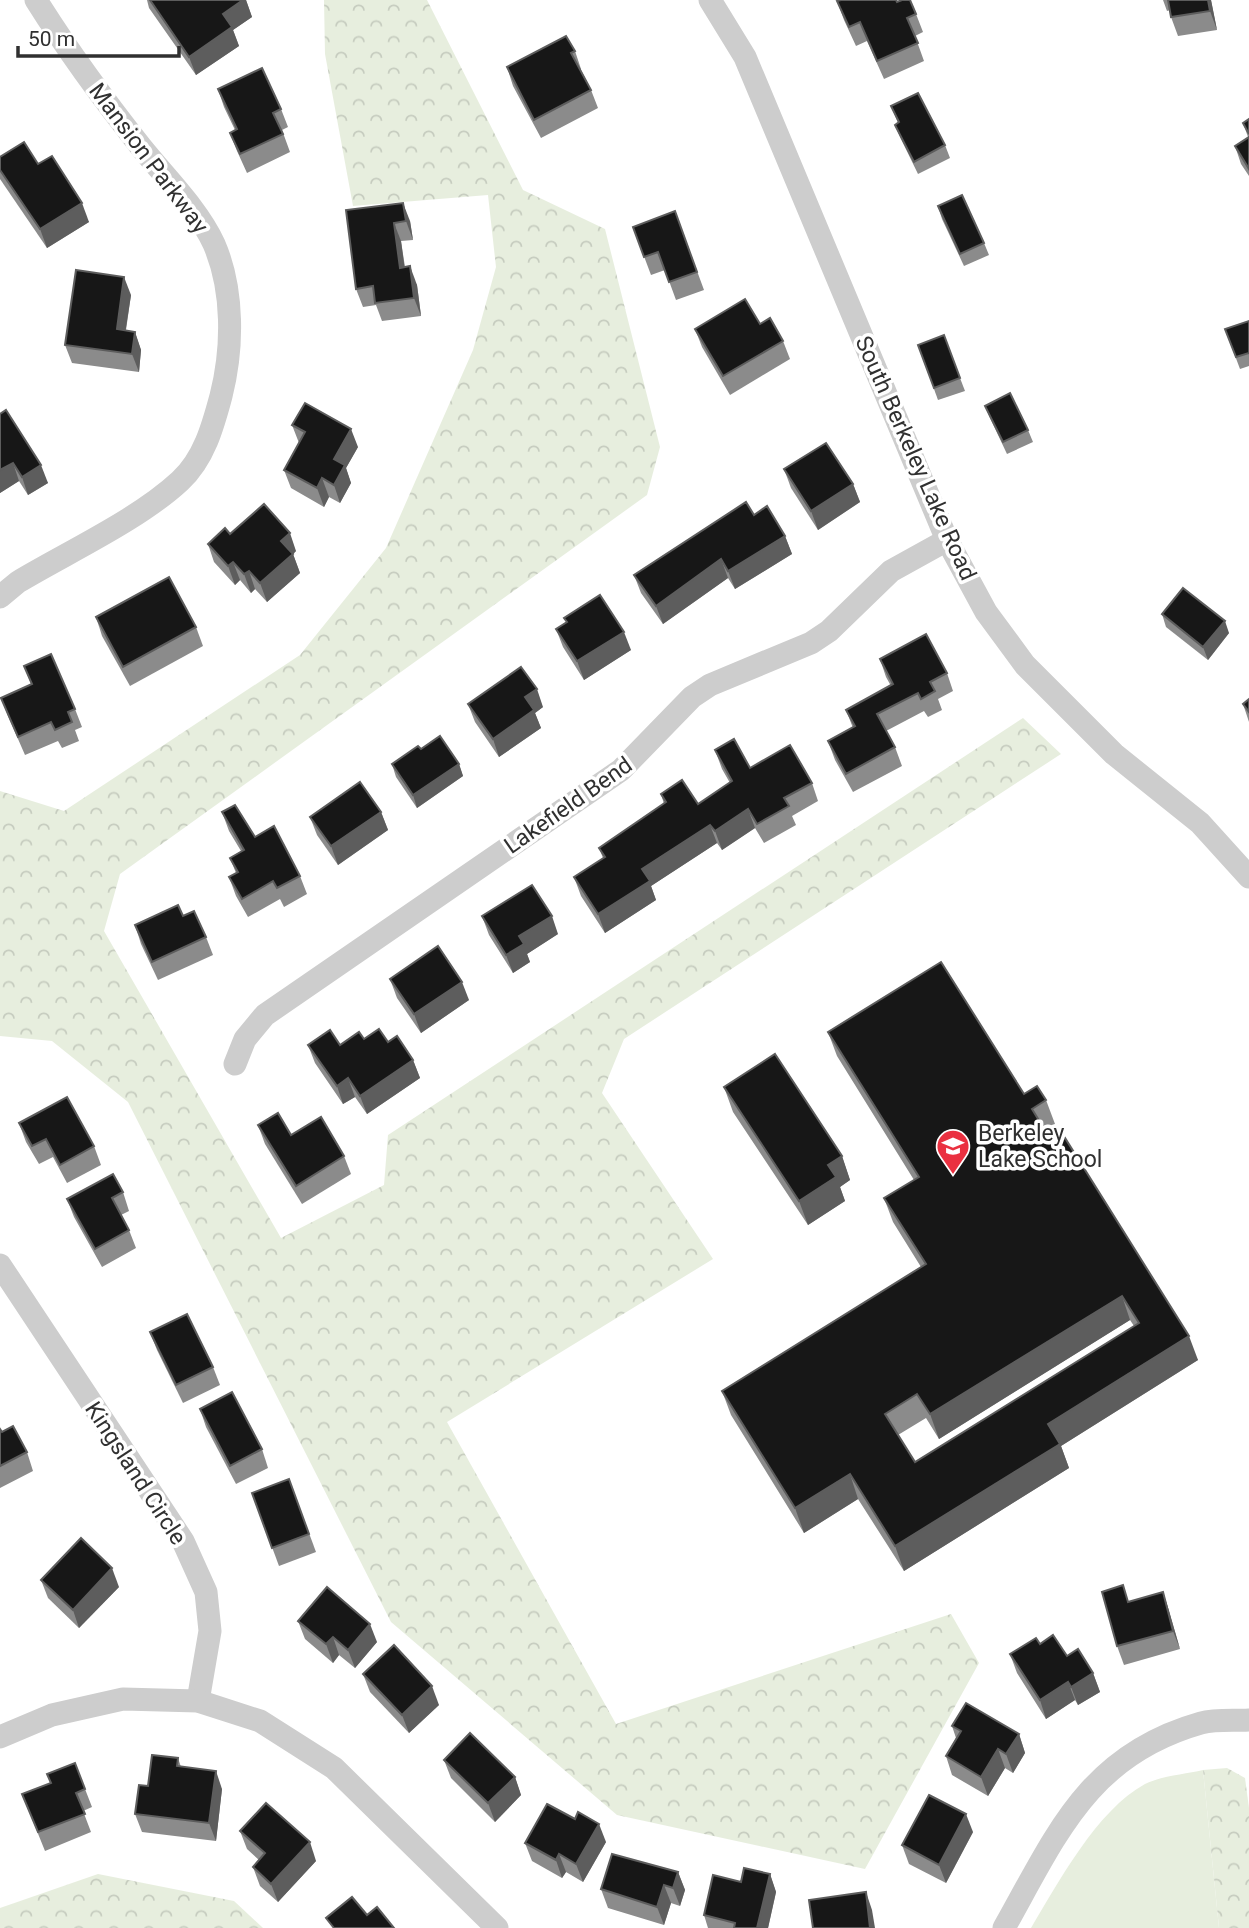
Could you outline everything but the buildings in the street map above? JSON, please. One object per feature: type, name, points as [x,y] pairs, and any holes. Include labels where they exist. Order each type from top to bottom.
[{"type":"street","name":"Mansion Parkway","points":[[0,597],[18,582],[152,502],[181,480],[193,466],[212,432],[230,343],[225,280],[214,244],[194,212],[69,53],[36,0]]},
{"type":"street","name":"South Berkeley Lake Road","points":[[710,0],[745,57],[947,540],[986,612],[1025,665],[1114,754],[1200,823],[1249,877]]},
{"type":"street","name":"Lakefield Bend","points":[[235,1064],[245,1039],[265,1015],[621,770],[692,697],[710,685],[820,637],[891,571],[947,540]]},
{"type":"street","name":"Kingsland Circle","points":[[0,1265],[183,1541],[206,1592],[210,1631],[198,1701]]},
{"type":"street","points":[[0,1737],[52,1715],[123,1699],[198,1701],[260,1721],[334,1768],[497,1928]]},
{"type":"street","points":[[1004,1928],[1054,1840],[1102,1775],[1147,1743],[1203,1723],[1249,1720]]},
{"type":"green space","points":[[324,0],[427,0],[523,190],[605,229],[660,447],[647,495],[120,874],[104,931],[281,1238],[384,1185],[388,1135],[1023,718],[1061,754],[624,1039],[602,1093],[713,1259],[447,1422],[616,1724],[951,1614],[979,1663],[865,1869],[617,1815],[391,1622],[128,1102],[52,1041],[0,1036],[0,791],[64,811],[300,655],[386,548],[473,350],[496,267],[488,195],[353,206],[325,54]]},
{"type":"green space","points":[[1227,1768],[1245,1778],[1249,1808],[1249,1928],[1219,1928],[1203,1770]]},
{"type":"green space","points":[[1203,1770],[1219,1928],[1031,1928],[1080,1849],[1127,1796],[1151,1781]]},
{"type":"green space","points":[[98,1874],[234,1901],[263,1928],[0,1928],[0,1908]]},
{"type":"place","name":"Berkeley Lake School","points":[[953,1176]]}]
